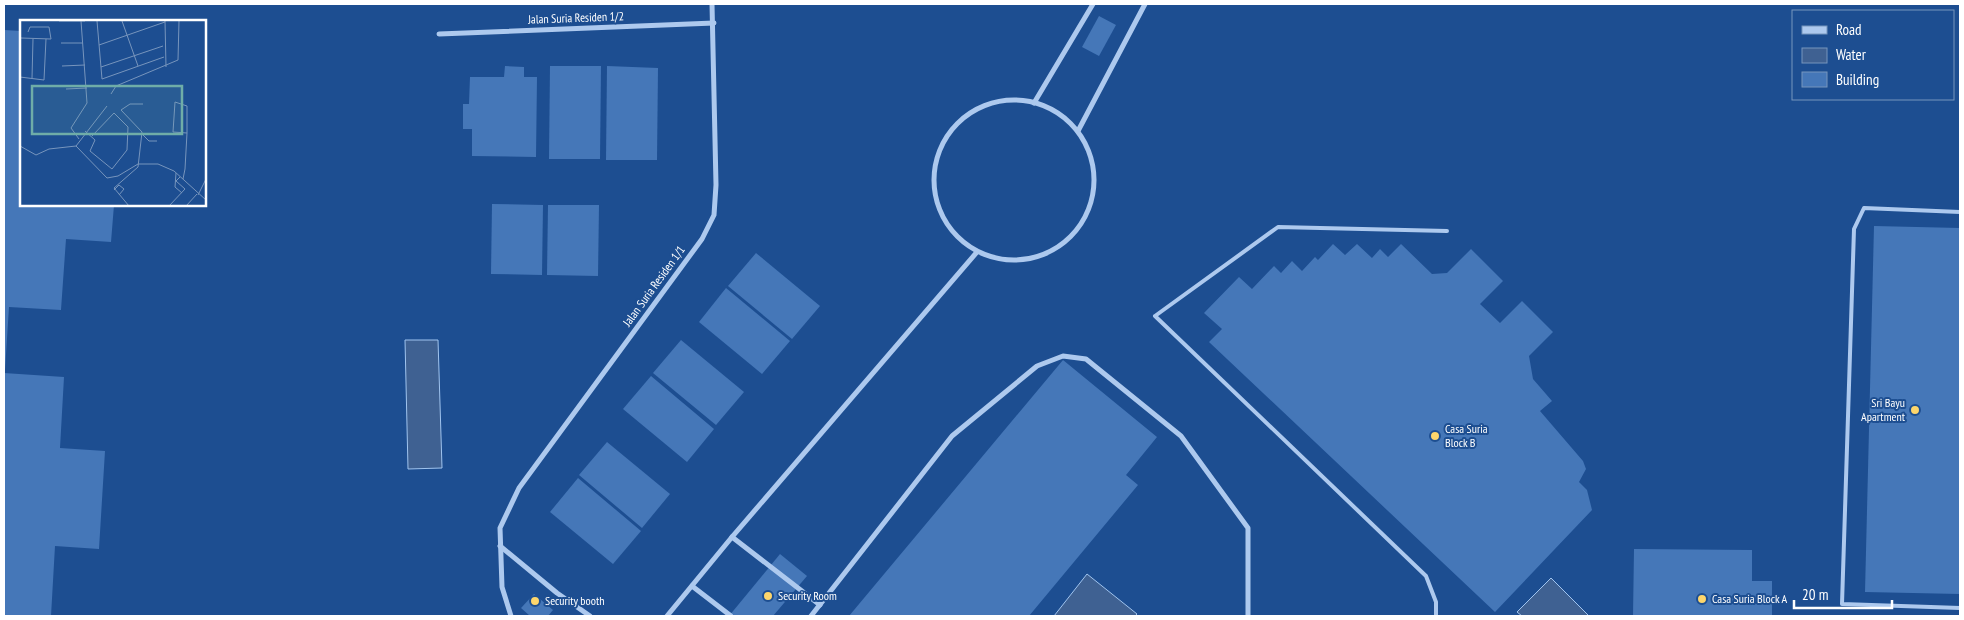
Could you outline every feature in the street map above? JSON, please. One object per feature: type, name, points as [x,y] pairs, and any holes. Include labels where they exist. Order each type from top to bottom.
[{"type":"street","name":"Jalan Suria Residen 1/1","points":[[511,616],[502,587],[499,546],[500,528],[519,488],[702,239],[714,216],[716,185],[714,23],[712,4]]},
{"type":"street","points":[[1034,103],[1093,4]]},
{"type":"street","points":[[1078,131],[1145,4]]},
{"type":"street","name":"Jalan Suria Residen 1/2","points":[[439,34],[714,23]]},
{"type":"street","points":[[1008,100],[1034,103],[1058,113],[1078,131],[1091,155],[1095,182],[1090,208],[1076,232],[1056,249],[1030,259],[1003,260],[978,252],[956,236],[942,215],[935,190],[936,165],[944,140],[961,120],[983,107],[1008,100]]},
{"type":"street","points":[[667,616],[732,537],[978,252]]},
{"type":"street","points":[[811,616],[952,436],[1037,366],[1063,356],[1086,358],[1181,436],[1248,528],[1248,616]]},
{"type":"street","points":[[732,537],[820,605]]},
{"type":"street","points":[[499,546],[557,593],[590,616]]},
{"type":"street","points":[[692,586],[731,616]]},
{"type":"lane","points":[[1960,212],[1864,208],[1854,229],[1842,604],[1960,608]]},
{"type":"lane","points":[[1436,616],[1436,602],[1426,576],[1155,316],[1278,227],[1447,231]]},
{"type":"water","points":[[405,340],[438,340],[442,468],[408,469]]},
{"type":"water","points":[[1087,574],[1137,614],[1135,616],[1054,616]]},
{"type":"water","points":[[1551,578],[1589,616],[1522,616],[1517,612]]},
{"type":"building","points":[[1099,16],[1116,25],[1099,56],[1082,47]]},
{"type":"building","points":[[4,30],[20,31],[20,206],[114,206],[111,242],[66,239],[61,310],[9,307],[5,370]]},
{"type":"building","points":[[505,66],[524,67],[524,77],[537,77],[536,157],[472,156],[472,129],[463,129],[463,104],[469,104],[470,77],[504,77]]},
{"type":"building","points":[[550,66],[601,66],[600,159],[549,159]]},
{"type":"building","points":[[607,66],[658,68],[657,160],[606,160]]},
{"type":"building","points":[[492,204],[543,205],[542,275],[491,274]]},
{"type":"building","points":[[548,205],[599,205],[598,276],[547,275]]},
{"type":"building","name":"Sri Bayu Apartment","points":[[1874,226],[1960,228],[1960,594],[1865,592]]},
{"type":"building","name":"Casa Suria Block B","points":[[1333,244],[1345,255],[1357,244],[1372,258],[1380,249],[1388,257],[1401,244],[1432,274],[1447,273],[1471,249],[1503,281],[1480,304],[1500,323],[1522,301],[1553,332],[1529,356],[1533,379],[1552,401],[1540,411],[1583,461],[1586,469],[1579,482],[1587,490],[1592,510],[1495,612],[1209,342],[1222,329],[1204,313],[1239,277],[1252,289],[1274,266],[1281,273],[1292,261],[1302,271],[1315,257],[1318,260]]},
{"type":"building","points":[[756,253],[820,306],[792,339],[728,286]]},
{"type":"building","points":[[726,288],[790,341],[762,374],[699,322]]},
{"type":"building","points":[[681,340],[744,392],[716,425],[653,373]]},
{"type":"building","points":[[1063,360],[1157,437],[1126,475],[1138,485],[1029,616],[849,616]]},
{"type":"building","points":[[4,373],[64,377],[60,448],[105,451],[99,549],[55,546],[51,616],[4,616]]},
{"type":"building","points":[[651,376],[714,429],[687,462],[623,409]]},
{"type":"building","points":[[607,442],[670,494],[642,528],[579,475]]},
{"type":"building","points":[[578,478],[641,531],[613,564],[550,512]]},
{"type":"building","name":"Casa Suria Block A","points":[[1634,549],[1752,550],[1752,581],[1772,581],[1772,616],[1633,616]]},
{"type":"building","name":"Security Room","points":[[780,554],[807,576],[773,616],[729,616]]},
{"type":"building","name":"Security booth","points":[[534,594],[553,610],[548,616],[530,616],[521,608]]},
{"type":"place","name":"Sri Bayu Apartment","points":[[1915,410]]},
{"type":"place","name":"Casa Suria Block B","points":[[1435,436]]},
{"type":"place","name":"Security Room","points":[[768,596]]},
{"type":"place","name":"Casa Suria Block A","points":[[1702,599]]},
{"type":"place","name":"Security booth","points":[[535,601]]}]
